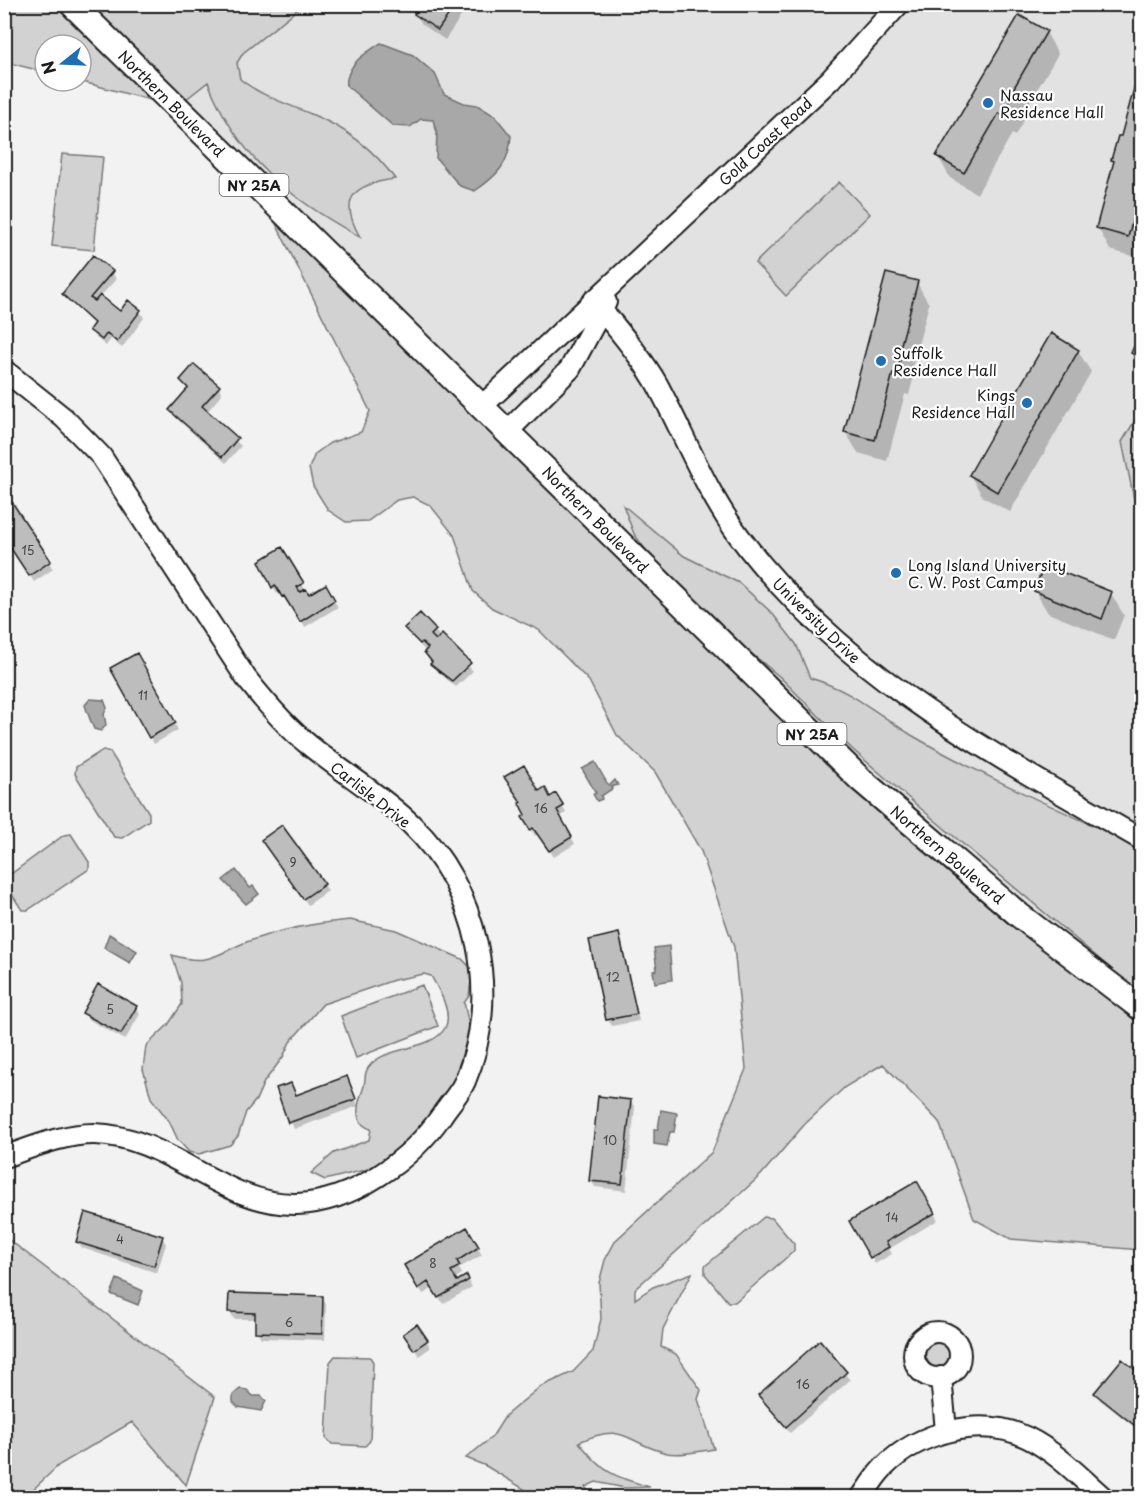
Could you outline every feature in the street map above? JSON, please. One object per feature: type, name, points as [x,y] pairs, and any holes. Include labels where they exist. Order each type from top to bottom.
[{"type":"main road","name":"Northern Boulevard","points":[[72,4],[396,326],[508,431],[792,715],[860,779],[1019,915],[1142,1009]]},
{"type":"street","name":"Gold Coast Road","points":[[482,406],[598,305],[624,271],[830,80],[900,4]]},
{"type":"street","name":"Gold Coast Road","points":[[508,431],[570,369],[598,305]]},
{"type":"street","name":"University Drive","points":[[598,305],[656,382],[705,479],[737,534],[776,583],[833,639],[887,684],[931,714],[1142,840]]},
{"type":"street","name":"Carlisle Drive","points":[[4,370],[64,418],[101,456],[246,678],[273,710],[307,743],[411,824],[443,860],[467,907],[479,946],[482,980],[480,1020],[465,1082],[433,1128],[400,1160],[375,1178],[340,1194],[296,1204],[260,1199],[146,1146],[120,1138],[93,1134],[59,1139],[4,1157]]},
{"type":"street","points":[[942,1377],[946,1431]]},
{"type":"street","points":[[861,1497],[882,1468],[908,1447],[946,1431],[984,1427],[1026,1437],[1056,1455],[1104,1497]]},
{"type":"shaded area","points":[[4,5],[303,5],[243,53],[237,63],[240,79],[265,95],[324,120],[358,140],[378,158],[395,179],[369,185],[354,195],[350,202],[350,212],[360,237],[311,207],[269,174],[235,133],[220,109],[208,82],[176,107],[93,85],[93,33],[33,33],[33,69],[5,62]]},
{"type":"shaded area","name":"Long Island University C. W. Post Campus","points":[[303,5],[1141,5],[1141,1009],[1019,915],[176,107]]},
{"type":"shaded area","points":[[381,43],[413,55],[435,74],[444,94],[464,103],[477,105],[495,116],[511,136],[508,154],[501,168],[475,191],[460,186],[436,158],[437,132],[433,120],[421,119],[410,127],[393,126],[346,85],[353,65]]},
{"type":"shaded area","points":[[62,154],[103,157],[94,250],[52,246]]},
{"type":"shaded area","points":[[839,182],[870,214],[786,296],[755,263]]},
{"type":"shaded area","points":[[259,190],[792,715],[1141,1009],[1141,1250],[1011,1239],[974,1219],[939,1122],[883,1064],[845,1087],[805,1124],[761,1175],[635,1289],[635,1299],[653,1287],[692,1273],[663,1329],[661,1347],[676,1354],[701,1390],[698,1399],[714,1449],[672,1454],[653,1449],[625,1436],[607,1433],[579,1442],[595,1461],[610,1472],[650,1487],[625,1488],[596,1482],[585,1487],[593,1498],[537,1497],[486,1466],[466,1458],[492,1437],[506,1415],[540,1387],[573,1372],[593,1351],[601,1319],[599,1283],[605,1260],[616,1240],[712,1152],[746,1069],[734,947],[701,851],[655,772],[617,735],[589,681],[539,630],[492,608],[473,591],[454,535],[430,505],[413,497],[397,500],[368,521],[346,522],[328,510],[313,486],[309,468],[315,454],[330,443],[361,432],[370,411]]},
{"type":"shaded area","points":[[1142,416],[1141,516],[1135,504],[1122,442],[1137,417]]},
{"type":"shaded area","points":[[623,505],[684,556],[739,583],[772,613],[796,644],[810,678],[852,696],[913,736],[966,765],[1127,841],[1141,851],[1141,994],[852,749],[780,677],[722,629],[663,573],[634,534]]},
{"type":"shaded area","points":[[90,699],[104,700],[107,708],[104,714],[106,725],[101,731],[94,729],[85,706]]},
{"type":"shaded area","points":[[103,750],[110,752],[149,813],[149,820],[122,838],[114,837],[75,774],[76,767]]},
{"type":"shaded area","points":[[595,762],[607,783],[610,785],[615,780],[618,785],[611,787],[612,789],[601,796],[602,799],[597,801],[593,794],[596,793],[582,769]]},
{"type":"shaded area","points":[[71,834],[89,862],[89,869],[28,910],[22,910],[5,884],[7,877],[64,835]]},
{"type":"shaded area","points":[[236,870],[250,888],[253,886],[259,894],[246,904],[223,880]]},
{"type":"shaded area","points":[[350,920],[396,930],[462,959],[472,973],[469,996],[464,1003],[470,1029],[454,1081],[423,1127],[380,1166],[325,1180],[311,1173],[334,1153],[369,1140],[371,1129],[362,1124],[358,1112],[366,1072],[372,1063],[381,1057],[428,1042],[445,1028],[447,1016],[444,1002],[431,976],[424,974],[394,980],[323,1004],[290,1042],[283,1057],[264,1082],[256,1100],[246,1112],[238,1136],[230,1145],[199,1154],[189,1152],[178,1140],[169,1121],[151,1098],[143,1069],[146,1046],[168,1025],[182,1004],[181,983],[172,955],[198,960],[207,959],[243,943],[278,932],[314,924]]},
{"type":"shaded area","points":[[109,934],[137,951],[130,963],[104,948]]},
{"type":"shaded area","points":[[669,946],[672,980],[655,983],[653,971],[657,970],[654,948]]},
{"type":"shaded area","points":[[422,985],[438,1026],[356,1058],[341,1016]]},
{"type":"shaded area","points":[[661,1110],[677,1113],[674,1132],[670,1132],[667,1146],[654,1144],[654,1129],[658,1129]]},
{"type":"shaded area","points":[[764,1217],[772,1218],[794,1244],[794,1251],[735,1302],[728,1302],[705,1274],[705,1266]]},
{"type":"shaded area","points":[[4,1236],[215,1397],[186,1485],[132,1422],[59,1465],[25,1497],[5,1497]]},
{"type":"shaded area","points":[[117,1279],[143,1291],[138,1305],[111,1294]]},
{"type":"shaded area","points":[[938,1343],[946,1347],[950,1355],[946,1363],[938,1367],[930,1363],[926,1355],[930,1347]]},
{"type":"shaded area","points":[[335,1356],[370,1357],[373,1362],[370,1441],[365,1446],[332,1444],[326,1438],[330,1362]]},
{"type":"shaded area","points":[[240,1389],[247,1390],[253,1396],[261,1396],[266,1401],[261,1411],[238,1407],[233,1402],[233,1395]]},
{"type":"building","points":[[420,4],[456,4],[438,30],[414,14]]},
{"type":"building","name":"Nassau Residence Hall","points":[[1019,15],[1047,31],[1012,91],[1015,93],[1002,115],[999,113],[964,173],[936,156]]},
{"type":"building","points":[[1139,70],[1142,70],[1142,186],[1128,237],[1096,228],[1114,161],[1111,160],[1118,136],[1121,136]]},
{"type":"building","points":[[93,255],[113,271],[90,298],[95,301],[100,295],[120,311],[128,300],[141,310],[117,342],[107,333],[102,340],[89,330],[94,323],[62,294]]},
{"type":"building","name":"Suffolk Residence Hall","points":[[886,273],[918,281],[900,348],[903,349],[896,374],[893,373],[875,440],[844,432]]},
{"type":"building","points":[[1142,328],[1142,358],[1131,353]]},
{"type":"building","name":"Kings Residence Hall","points":[[1051,333],[1079,350],[997,492],[969,475],[1003,415],[1000,413],[1013,391],[1016,393]]},
{"type":"building","points":[[194,364],[220,386],[202,406],[238,438],[222,457],[169,410],[188,388],[180,380]]},
{"type":"building","points":[[12,502],[51,561],[29,576],[4,538],[4,507]]},
{"type":"building","points":[[282,547],[304,583],[297,587],[300,592],[306,589],[309,594],[326,584],[335,600],[300,622],[275,585],[272,588],[259,561]]},
{"type":"building","points":[[1044,565],[1112,592],[1102,619],[1034,591]]},
{"type":"building","points":[[420,613],[436,630],[431,635],[436,640],[442,634],[471,663],[452,681],[430,664],[432,662],[424,652],[428,648],[422,642],[420,644],[404,628]]},
{"type":"building","points":[[137,653],[176,723],[149,738],[110,668]]},
{"type":"building","points":[[524,765],[539,791],[545,787],[550,797],[556,793],[564,806],[557,810],[572,837],[549,851],[533,828],[530,830],[522,817],[525,815],[519,803],[521,802],[504,777]]},
{"type":"building","points":[[282,825],[325,884],[303,899],[261,840]]},
{"type":"building","points":[[619,933],[637,1014],[606,1020],[589,940]]},
{"type":"building","points":[[98,984],[137,1006],[121,1034],[82,1013]]},
{"type":"building","points":[[347,1076],[356,1099],[288,1123],[276,1088],[291,1083],[296,1095]]},
{"type":"building","points":[[598,1096],[631,1100],[622,1184],[589,1181]]},
{"type":"building","points":[[917,1181],[935,1213],[886,1242],[889,1247],[870,1258],[849,1221]]},
{"type":"building","points":[[85,1212],[163,1236],[154,1266],[76,1242]]},
{"type":"building","points":[[467,1227],[479,1247],[457,1261],[460,1266],[451,1271],[457,1281],[467,1275],[469,1280],[438,1298],[428,1282],[418,1289],[404,1265]]},
{"type":"building","points":[[229,1293],[323,1296],[322,1334],[255,1332],[255,1313],[228,1312]]},
{"type":"building","points":[[417,1324],[428,1340],[414,1350],[403,1334]]},
{"type":"building","points":[[820,1340],[847,1372],[786,1427],[758,1395]]},
{"type":"building","points":[[1122,1359],[1142,1375],[1142,1425],[1139,1429],[1094,1393]]},
{"type":"place","name":"Nassau Residence Hall","points":[[988,103]]},
{"type":"place","name":"Suffolk Residence Hall","points":[[881,361]]},
{"type":"place","name":"Kings Residence Hall","points":[[1027,403]]},
{"type":"place","name":"Long Island University C. W. Post Campus","points":[[896,573]]}]
